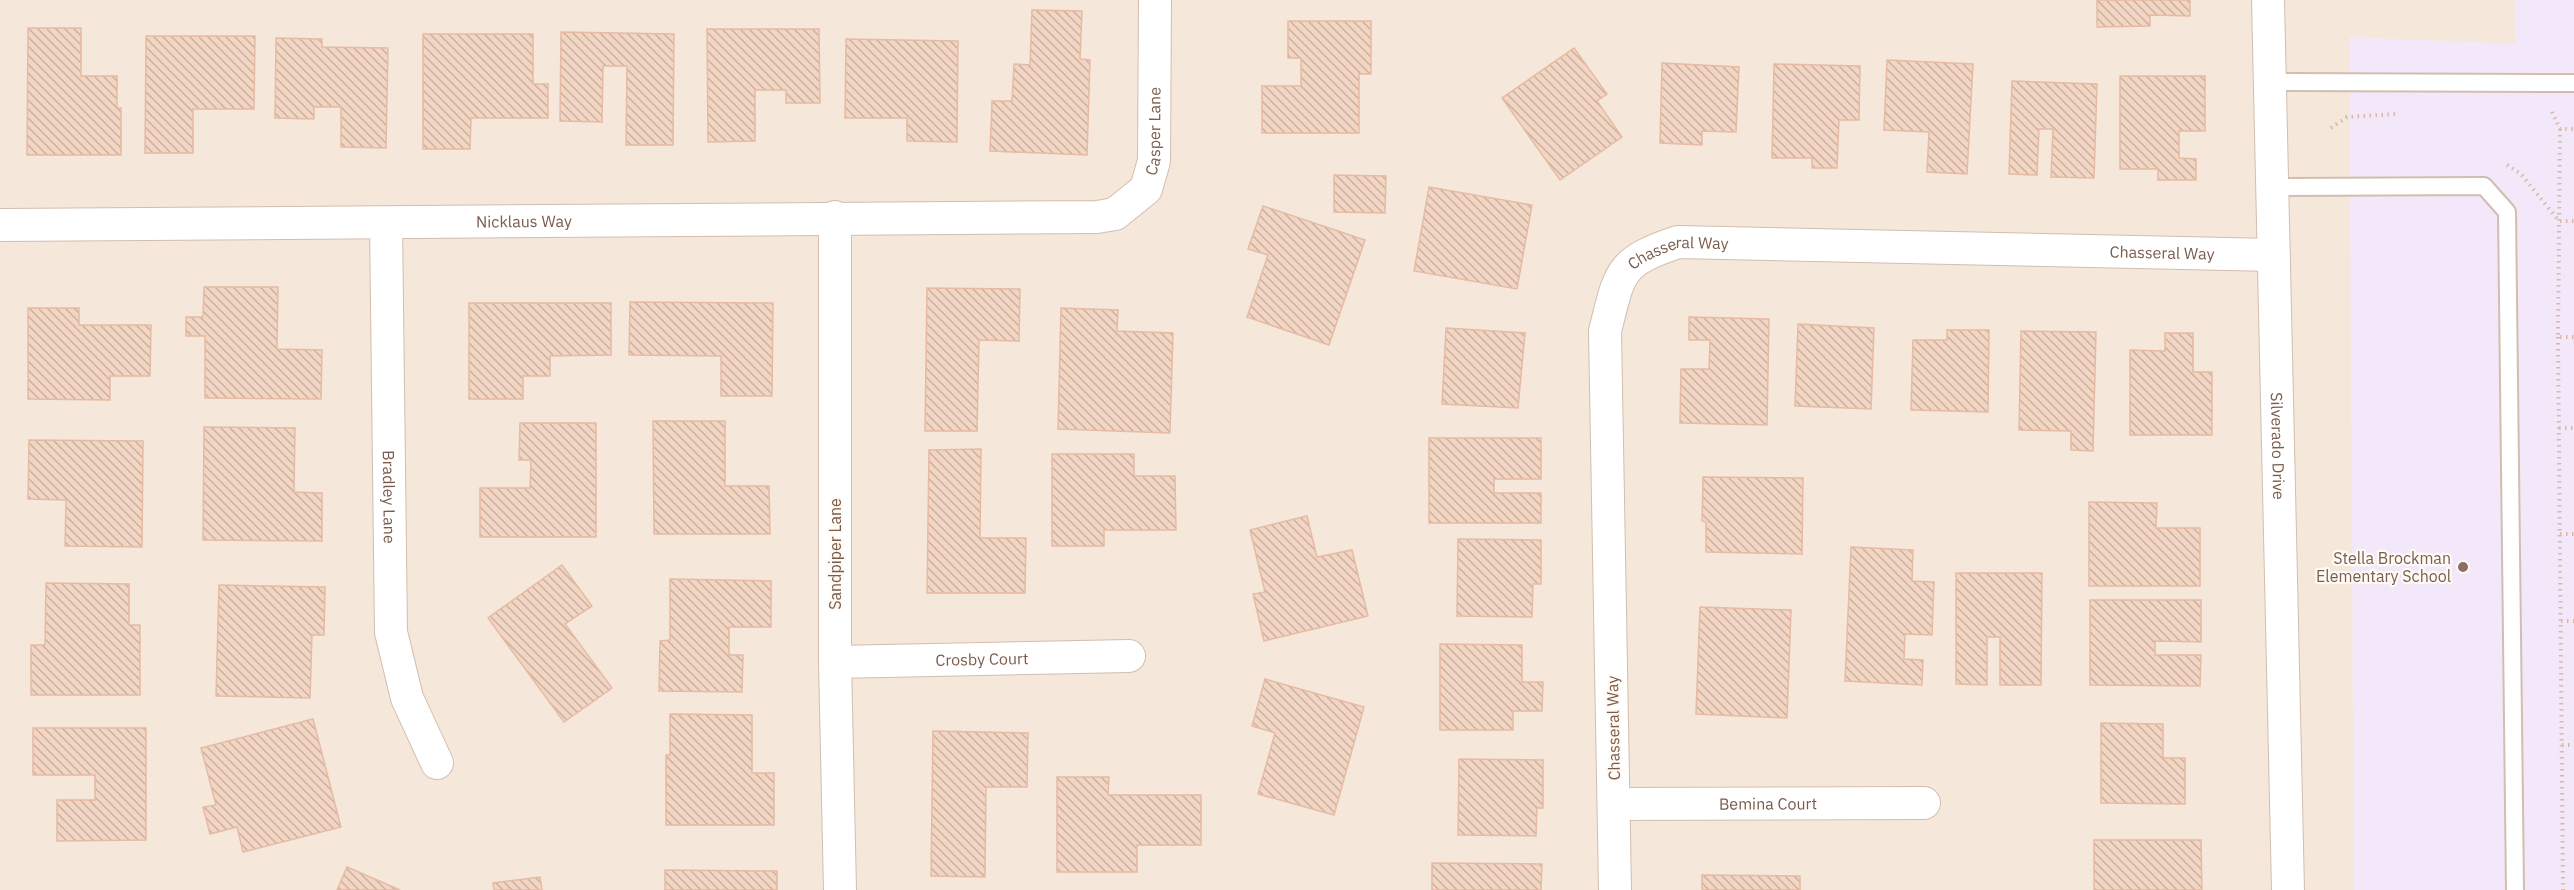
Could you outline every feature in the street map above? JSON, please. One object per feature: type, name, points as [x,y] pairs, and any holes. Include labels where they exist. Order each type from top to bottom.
[{"type":"street","name":"Casper Lane","points":[[1047,218],[1097,217],[1115,214],[1146,189],[1154,161],[1155,0]]},
{"type":"street","name":"Silverado Drive","points":[[2268,0],[2288,890]]},
{"type":"street","name":"Nicklaus Way","points":[[0,225],[835,217],[1047,218]]},
{"type":"street","name":"Sandpiper Lane","points":[[835,217],[836,662],[840,890]]},
{"type":"street","name":"Bradley Lane","points":[[386,223],[391,632],[407,698],[437,763]]},
{"type":"street","name":"Chasseral Way","points":[[1615,890],[1605,331],[1617,283],[1629,265],[1647,252],[1678,242],[2274,255]]},
{"type":"street","name":"Crosby Court","points":[[836,662],[1129,656]]},
{"type":"street","name":"Bemina Court","points":[[1614,804],[1924,803]]},
{"type":"lane","points":[[2270,82],[2574,83]]},
{"type":"lane","points":[[2272,187],[2484,186],[2507,212],[2515,890]]},
{"type":"path","points":[[2560,129],[2558,337],[2564,890]]},
{"type":"path","points":[[2559,221],[2574,221]]},
{"type":"path","points":[[2558,337],[2574,337]]},
{"type":"path","points":[[2559,428],[2574,428]]},
{"type":"path","points":[[2560,534],[2574,534]]},
{"type":"path","points":[[2561,621],[2574,621]]},
{"type":"path","points":[[2562,745],[2574,745]]},
{"type":"shaded area","points":[[0,0],[2574,0],[2574,890],[0,890]]},
{"type":"shaded area","name":"Stella Brockman Elementary School","points":[[2515,0],[2574,0],[2574,890],[2354,890],[2349,37],[2515,44]]},
{"type":"building","points":[[2097,0],[2190,0],[2190,16],[2150,15],[2150,26],[2097,27]]},
{"type":"building","points":[[1032,10],[1082,11],[1080,59],[1090,60],[1087,155],[990,151],[992,101],[1012,101],[1014,64],[1030,65]]},
{"type":"building","points":[[1288,21],[1371,21],[1371,74],[1359,74],[1359,133],[1262,133],[1262,86],[1301,86],[1301,58],[1288,58]]},
{"type":"building","points":[[28,28],[81,28],[81,76],[117,76],[117,108],[121,108],[121,155],[27,155]]},
{"type":"building","points":[[707,29],[819,29],[820,103],[786,103],[786,90],[755,90],[755,141],[708,142]]},
{"type":"building","points":[[561,32],[674,34],[673,145],[626,145],[627,66],[603,66],[602,122],[560,121]]},
{"type":"building","points":[[423,34],[533,34],[533,84],[548,84],[548,118],[471,118],[470,149],[423,149]]},
{"type":"building","points":[[146,36],[255,36],[254,109],[193,109],[193,153],[145,153]]},
{"type":"building","points":[[276,38],[322,39],[322,47],[388,48],[386,148],[341,147],[341,107],[314,107],[314,119],[275,118]]},
{"type":"building","points":[[846,39],[958,41],[957,142],[907,141],[907,118],[845,118]]},
{"type":"building","points":[[1574,48],[1607,94],[1597,101],[1622,137],[1560,180],[1502,98]]},
{"type":"building","points":[[1887,60],[1973,64],[1967,174],[1927,172],[1929,132],[1884,130]]},
{"type":"building","points":[[1662,63],[1739,67],[1736,132],[1702,131],[1702,145],[1660,143]]},
{"type":"building","points":[[1774,64],[1860,66],[1859,120],[1839,120],[1837,168],[1812,168],[1812,158],[1772,158]]},
{"type":"building","points":[[2120,76],[2205,76],[2205,131],[2179,131],[2179,158],[2196,159],[2196,180],[2158,180],[2158,169],[2120,169]]},
{"type":"building","points":[[2012,81],[2097,84],[2094,178],[2051,177],[2053,129],[2039,129],[2037,175],[2009,174]]},
{"type":"building","points":[[1334,175],[1386,176],[1385,213],[1334,212]]},
{"type":"building","points":[[1429,187],[1532,205],[1517,289],[1414,271]]},
{"type":"building","points":[[1263,206],[1365,240],[1329,345],[1247,317],[1268,255],[1248,249]]},
{"type":"building","points":[[204,287],[278,287],[277,349],[322,350],[321,399],[205,398],[205,336],[186,336],[186,317],[203,317]]},
{"type":"building","points":[[927,288],[1020,289],[1019,341],[979,340],[977,431],[925,431]]},
{"type":"building","points":[[630,302],[773,303],[772,396],[721,396],[721,356],[629,355]]},
{"type":"building","points":[[469,303],[611,303],[611,355],[550,356],[550,376],[523,376],[523,399],[469,399]]},
{"type":"building","points":[[28,308],[79,308],[79,325],[151,325],[150,376],[110,376],[110,400],[28,399]]},
{"type":"building","points":[[1061,308],[1118,310],[1117,331],[1173,333],[1170,433],[1058,429]]},
{"type":"building","points":[[1689,317],[1769,319],[1767,425],[1680,423],[1681,369],[1709,369],[1710,340],[1689,340]]},
{"type":"building","points":[[1798,324],[1874,328],[1871,409],[1795,406]]},
{"type":"building","points":[[1446,328],[1525,333],[1518,408],[1442,404]]},
{"type":"building","points":[[1947,330],[1989,330],[1988,412],[1911,410],[1913,340],[1947,340]]},
{"type":"building","points":[[2021,331],[2096,332],[2093,451],[2071,450],[2071,431],[2019,430]]},
{"type":"building","points":[[2165,333],[2193,333],[2193,372],[2212,372],[2212,435],[2130,435],[2130,350],[2165,351]]},
{"type":"building","points":[[653,421],[725,421],[725,486],[769,486],[770,534],[654,534]]},
{"type":"building","points":[[520,423],[596,423],[596,537],[480,537],[480,488],[530,488],[531,460],[519,460]]},
{"type":"building","points":[[204,427],[295,428],[294,492],[322,493],[322,541],[203,540]]},
{"type":"building","points":[[1429,438],[1541,438],[1541,479],[1494,479],[1494,493],[1541,493],[1541,523],[1429,523]]},
{"type":"building","points":[[29,440],[143,441],[142,547],[65,546],[66,500],[28,499]]},
{"type":"building","points":[[981,449],[980,538],[1026,538],[1025,593],[927,593],[929,450]]},
{"type":"building","points":[[1052,454],[1134,454],[1134,476],[1175,476],[1176,530],[1104,530],[1104,546],[1052,546]]},
{"type":"building","points":[[1703,477],[1803,478],[1802,554],[1706,552],[1706,522],[1702,521]]},
{"type":"building","points":[[2089,502],[2157,503],[2156,528],[2200,528],[2200,586],[2089,586]]},
{"type":"building","points":[[1307,516],[1317,557],[1352,550],[1368,616],[1264,641],[1253,594],[1265,592],[1250,530]]},
{"type":"building","points":[[1458,539],[1541,540],[1541,584],[1533,584],[1532,617],[1457,616]]},
{"type":"building","points":[[1851,547],[1913,550],[1912,581],[1934,582],[1932,635],[1905,634],[1904,659],[1923,660],[1922,685],[1845,681]]},
{"type":"building","points":[[562,565],[592,606],[565,624],[612,688],[564,722],[488,618]]},
{"type":"building","points":[[1956,573],[2042,573],[2041,685],[2000,685],[2000,637],[1987,637],[1987,685],[1956,684]]},
{"type":"building","points":[[670,579],[771,581],[771,627],[729,627],[729,655],[743,655],[742,692],[659,691],[660,641],[670,640]]},
{"type":"building","points":[[46,583],[129,584],[129,625],[140,625],[140,695],[31,695],[31,645],[45,645]]},
{"type":"building","points":[[219,585],[325,587],[324,635],[312,635],[310,698],[216,696]]},
{"type":"building","points":[[2090,600],[2201,600],[2201,642],[2155,641],[2155,655],[2201,655],[2200,686],[2090,685]]},
{"type":"building","points":[[1700,607],[1791,610],[1787,718],[1696,714]]},
{"type":"building","points":[[1440,644],[1522,645],[1522,682],[1543,682],[1542,711],[1513,711],[1513,730],[1440,730]]},
{"type":"building","points":[[1265,679],[1364,707],[1334,815],[1258,794],[1275,733],[1252,726]]},
{"type":"building","points":[[670,714],[752,715],[752,773],[774,773],[774,825],[666,825],[666,755],[670,755]]},
{"type":"building","points":[[313,719],[341,827],[243,852],[237,827],[210,834],[203,807],[216,805],[201,748]]},
{"type":"building","points":[[2101,723],[2163,724],[2163,758],[2185,758],[2185,804],[2101,803]]},
{"type":"building","points":[[33,728],[146,728],[146,840],[57,841],[57,800],[95,800],[95,775],[33,775]]},
{"type":"building","points":[[933,731],[1028,733],[1027,787],[986,787],[985,877],[931,876]]},
{"type":"building","points":[[1459,759],[1543,760],[1543,808],[1537,808],[1536,836],[1458,835]]},
{"type":"building","points":[[1057,777],[1109,777],[1108,795],[1201,795],[1201,845],[1137,845],[1137,872],[1057,872]]},
{"type":"building","points":[[2094,840],[2201,840],[2202,890],[2094,890]]},
{"type":"building","points":[[1432,863],[1542,864],[1541,890],[1432,890]]},
{"type":"building","points":[[347,867],[400,890],[337,890]]},
{"type":"building","points":[[665,870],[777,871],[777,890],[665,890]]},
{"type":"building","points":[[1702,875],[1800,876],[1800,890],[1702,890]]},
{"type":"building","points":[[540,877],[542,890],[494,890],[493,883]]},
{"type":"place","name":"Stella Brockman Elementary School","points":[[2463,567]]}]
